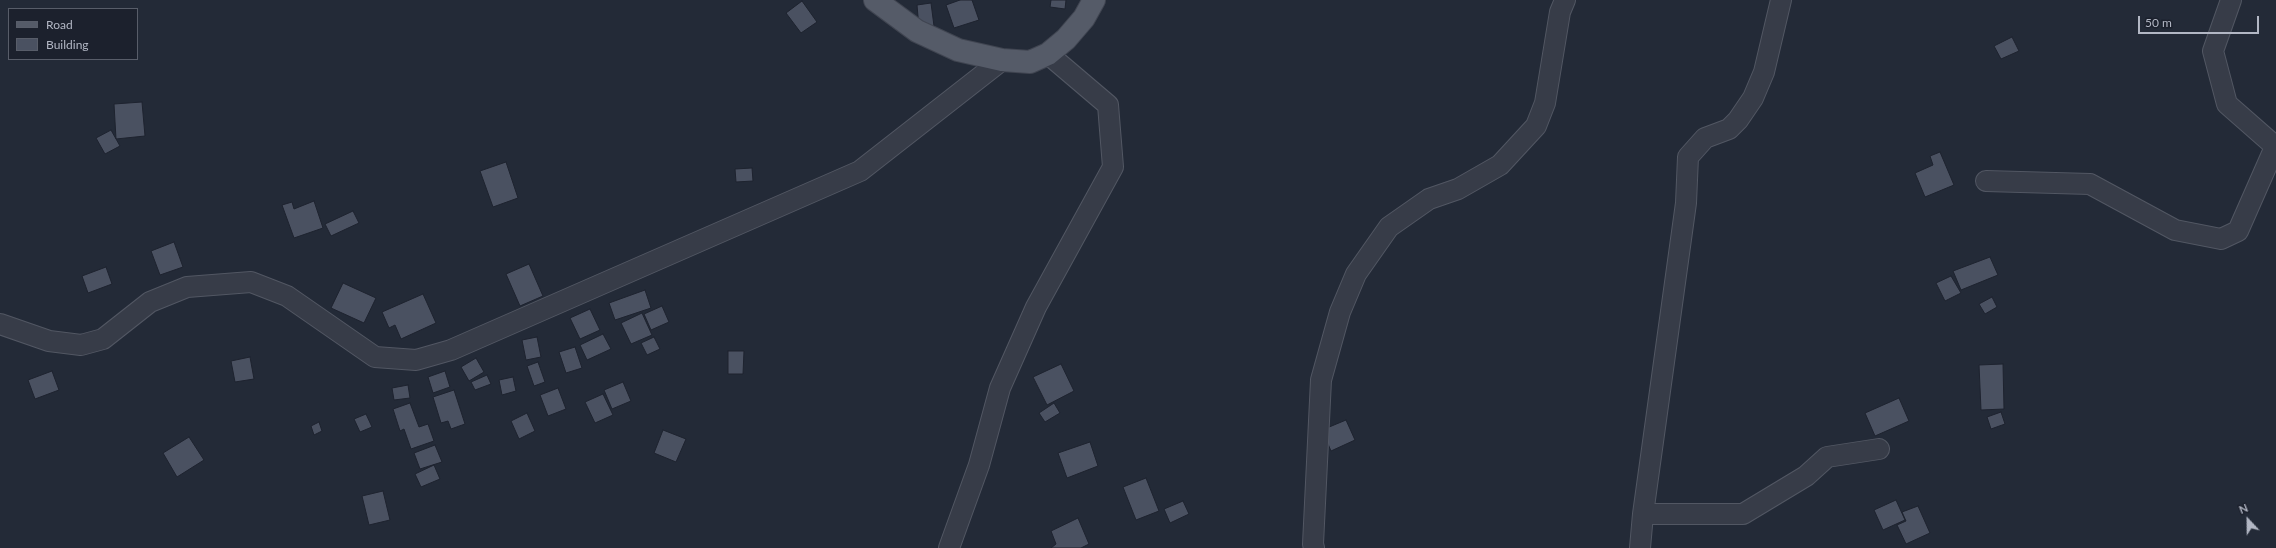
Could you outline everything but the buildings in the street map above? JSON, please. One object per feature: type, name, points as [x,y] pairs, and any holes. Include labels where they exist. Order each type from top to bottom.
[{"type":"main road","points":[[875,0],[917,31],[958,50],[1002,60],[1030,62],[1048,54],[1066,39],[1084,18],[1094,0]]},
{"type":"street","points":[[1314,548],[1321,380],[1340,312],[1356,274],[1389,227],[1429,199],[1458,189],[1500,164],[1536,126],[1545,103],[1560,12],[1565,0]]},
{"type":"street","points":[[1640,548],[1643,514],[1686,203],[1688,157],[1705,138],[1728,129],[1738,120],[1753,98],[1764,72],[1781,0]]},
{"type":"street","points":[[1986,181],[2090,184],[2176,230],[2221,239],[2238,231],[2276,147],[2227,104],[2213,51],[2231,0]]},
{"type":"street","points":[[949,548],[979,465],[1000,388],[1036,307],[1113,167],[1108,105],[1048,54]]},
{"type":"street","points":[[0,324],[49,341],[81,345],[102,339],[150,302],[187,287],[251,282],[287,296],[375,357],[416,360],[451,350],[860,171],[1002,60]]},
{"type":"street","points":[[1643,514],[1743,514],[1806,476],[1827,457],[1879,449]]}]
